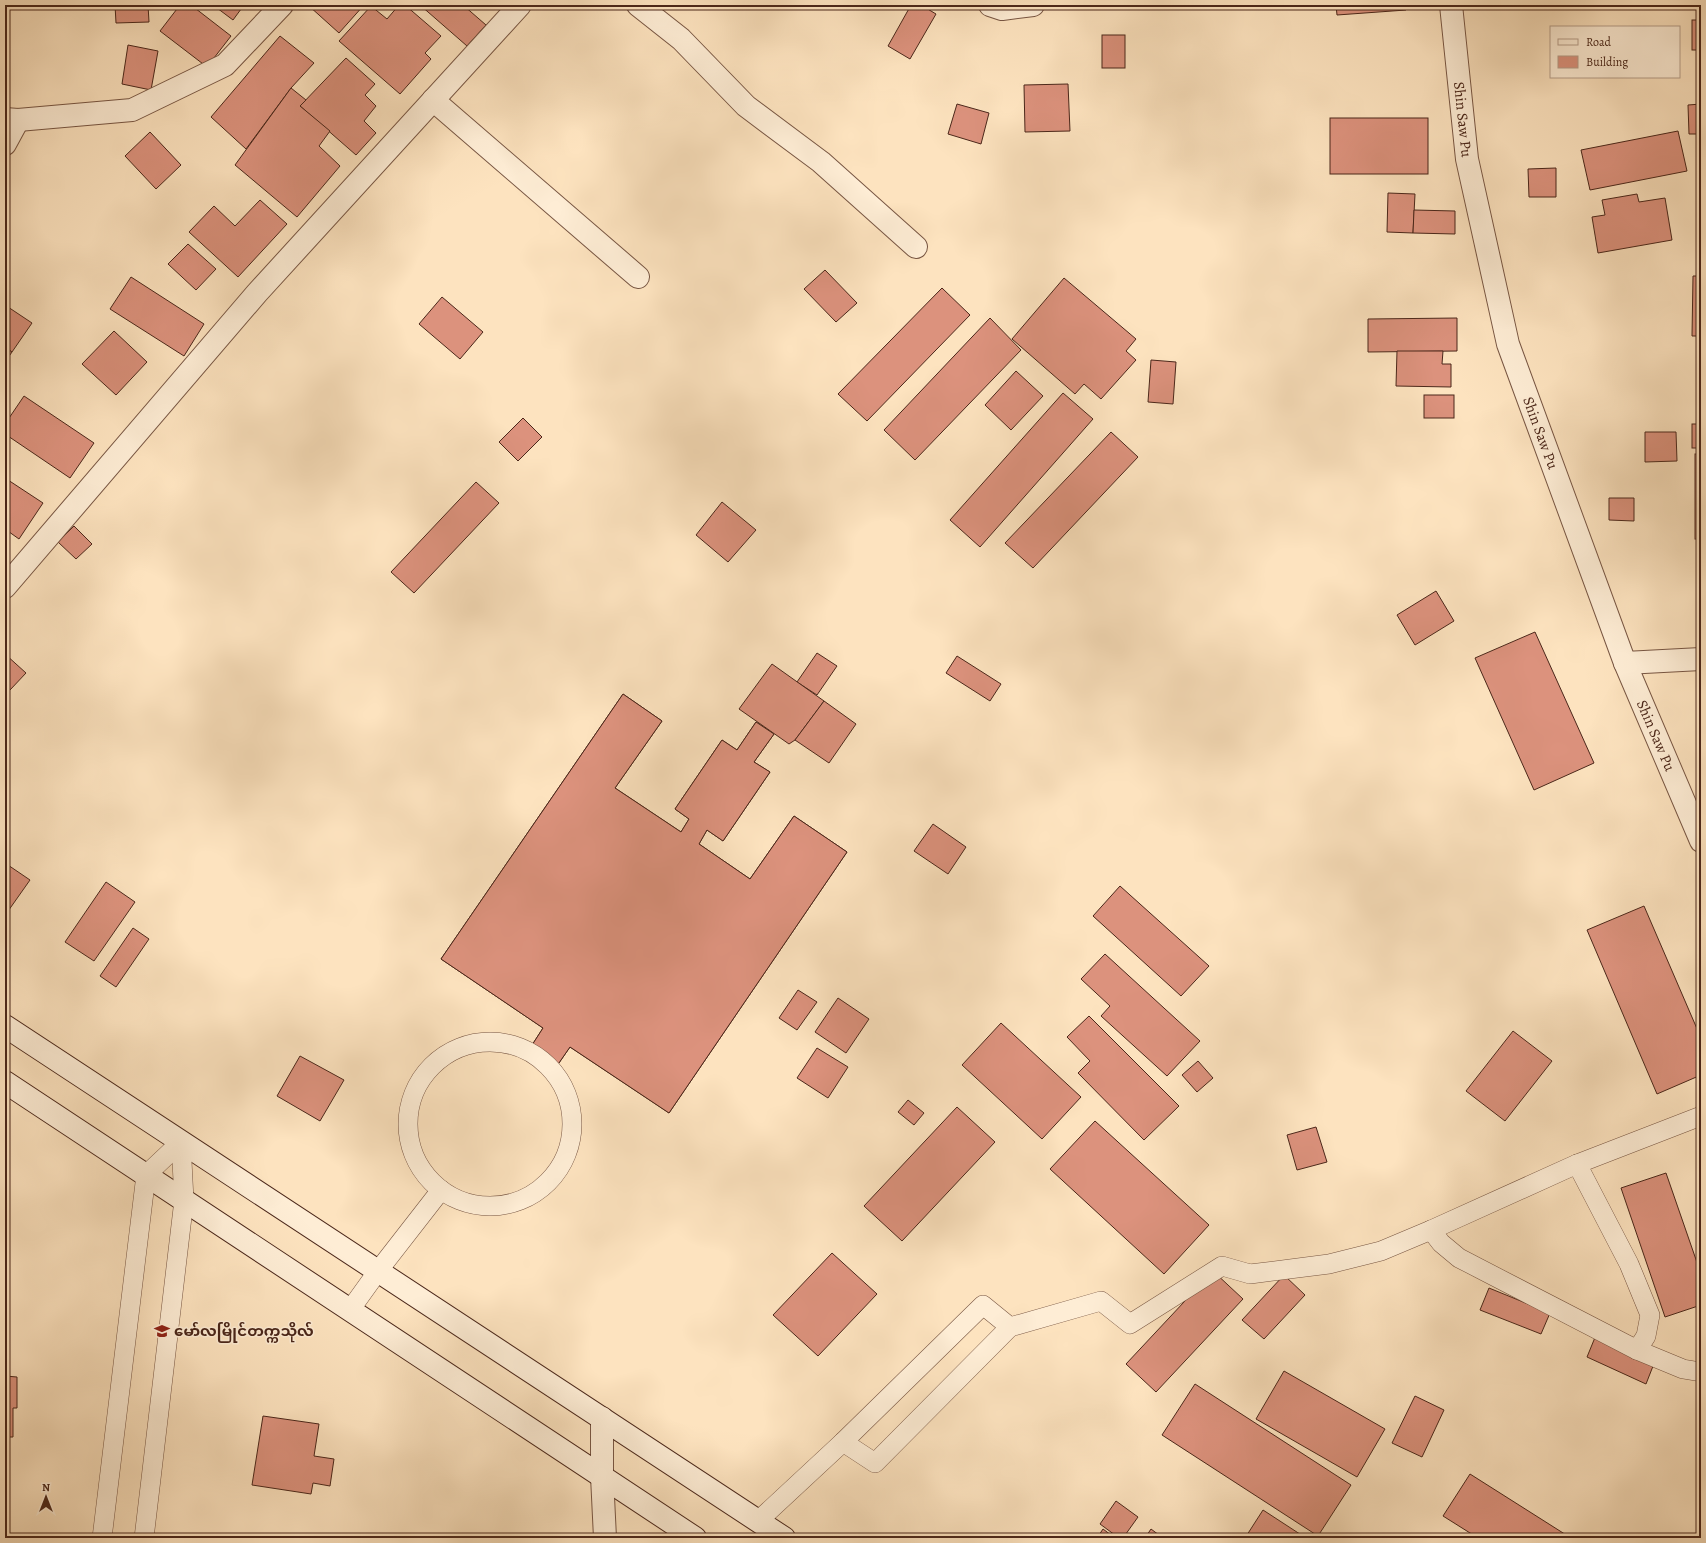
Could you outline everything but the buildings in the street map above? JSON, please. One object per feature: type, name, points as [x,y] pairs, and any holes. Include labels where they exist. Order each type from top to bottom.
[{"type":"street","points":[[5,144],[12,119],[132,110],[225,65],[282,5]]},
{"type":"street","points":[[5,587],[257,293],[520,5]]},
{"type":"street","points":[[638,5],[681,39],[746,106],[821,162],[916,247]]},
{"type":"street","points":[[990,5],[1002,9],[1032,5]]},
{"type":"street","name":"Shin Saw Pu","points":[[1451,5],[1467,159],[1508,344],[1624,663],[1701,841]]},
{"type":"street","points":[[433,100],[638,277]]},
{"type":"street","points":[[1624,663],[1701,659]]},
{"type":"street","points":[[5,1026],[784,1538]]},
{"type":"street","points":[[5,1082],[695,1538]]},
{"type":"street","points":[[602,1418],[602,1476],[605,1538]]},
{"type":"lane","points":[[485,1041],[514,1044],[539,1057],[560,1080],[571,1107],[572,1135],[560,1167],[548,1183],[524,1199],[496,1206],[467,1202],[441,1190],[416,1162],[408,1134],[409,1106],[421,1079],[440,1058],[457,1048],[485,1041]]},
{"type":"lane","points":[[844,1442],[875,1463],[1010,1327],[1101,1300],[1130,1324],[1222,1266],[1250,1274],[1329,1264],[1381,1251],[1577,1164],[1701,1116]]},
{"type":"lane","points":[[102,1538],[146,1175],[181,1142]]},
{"type":"lane","points":[[144,1538],[184,1200],[181,1142]]},
{"type":"lane","points":[[1577,1164],[1629,1264],[1650,1315],[1646,1336],[1637,1350]]},
{"type":"lane","points":[[350,1310],[378,1271],[441,1190]]},
{"type":"lane","points":[[1431,1230],[1441,1243],[1459,1258],[1637,1350],[1683,1369],[1701,1372]]},
{"type":"lane","points":[[758,1521],[844,1442],[983,1305],[1010,1327]]},
{"type":"place","name":"မော်လမြိုင်တက္ကသိုလ်","points":[[162,1331]]}]
